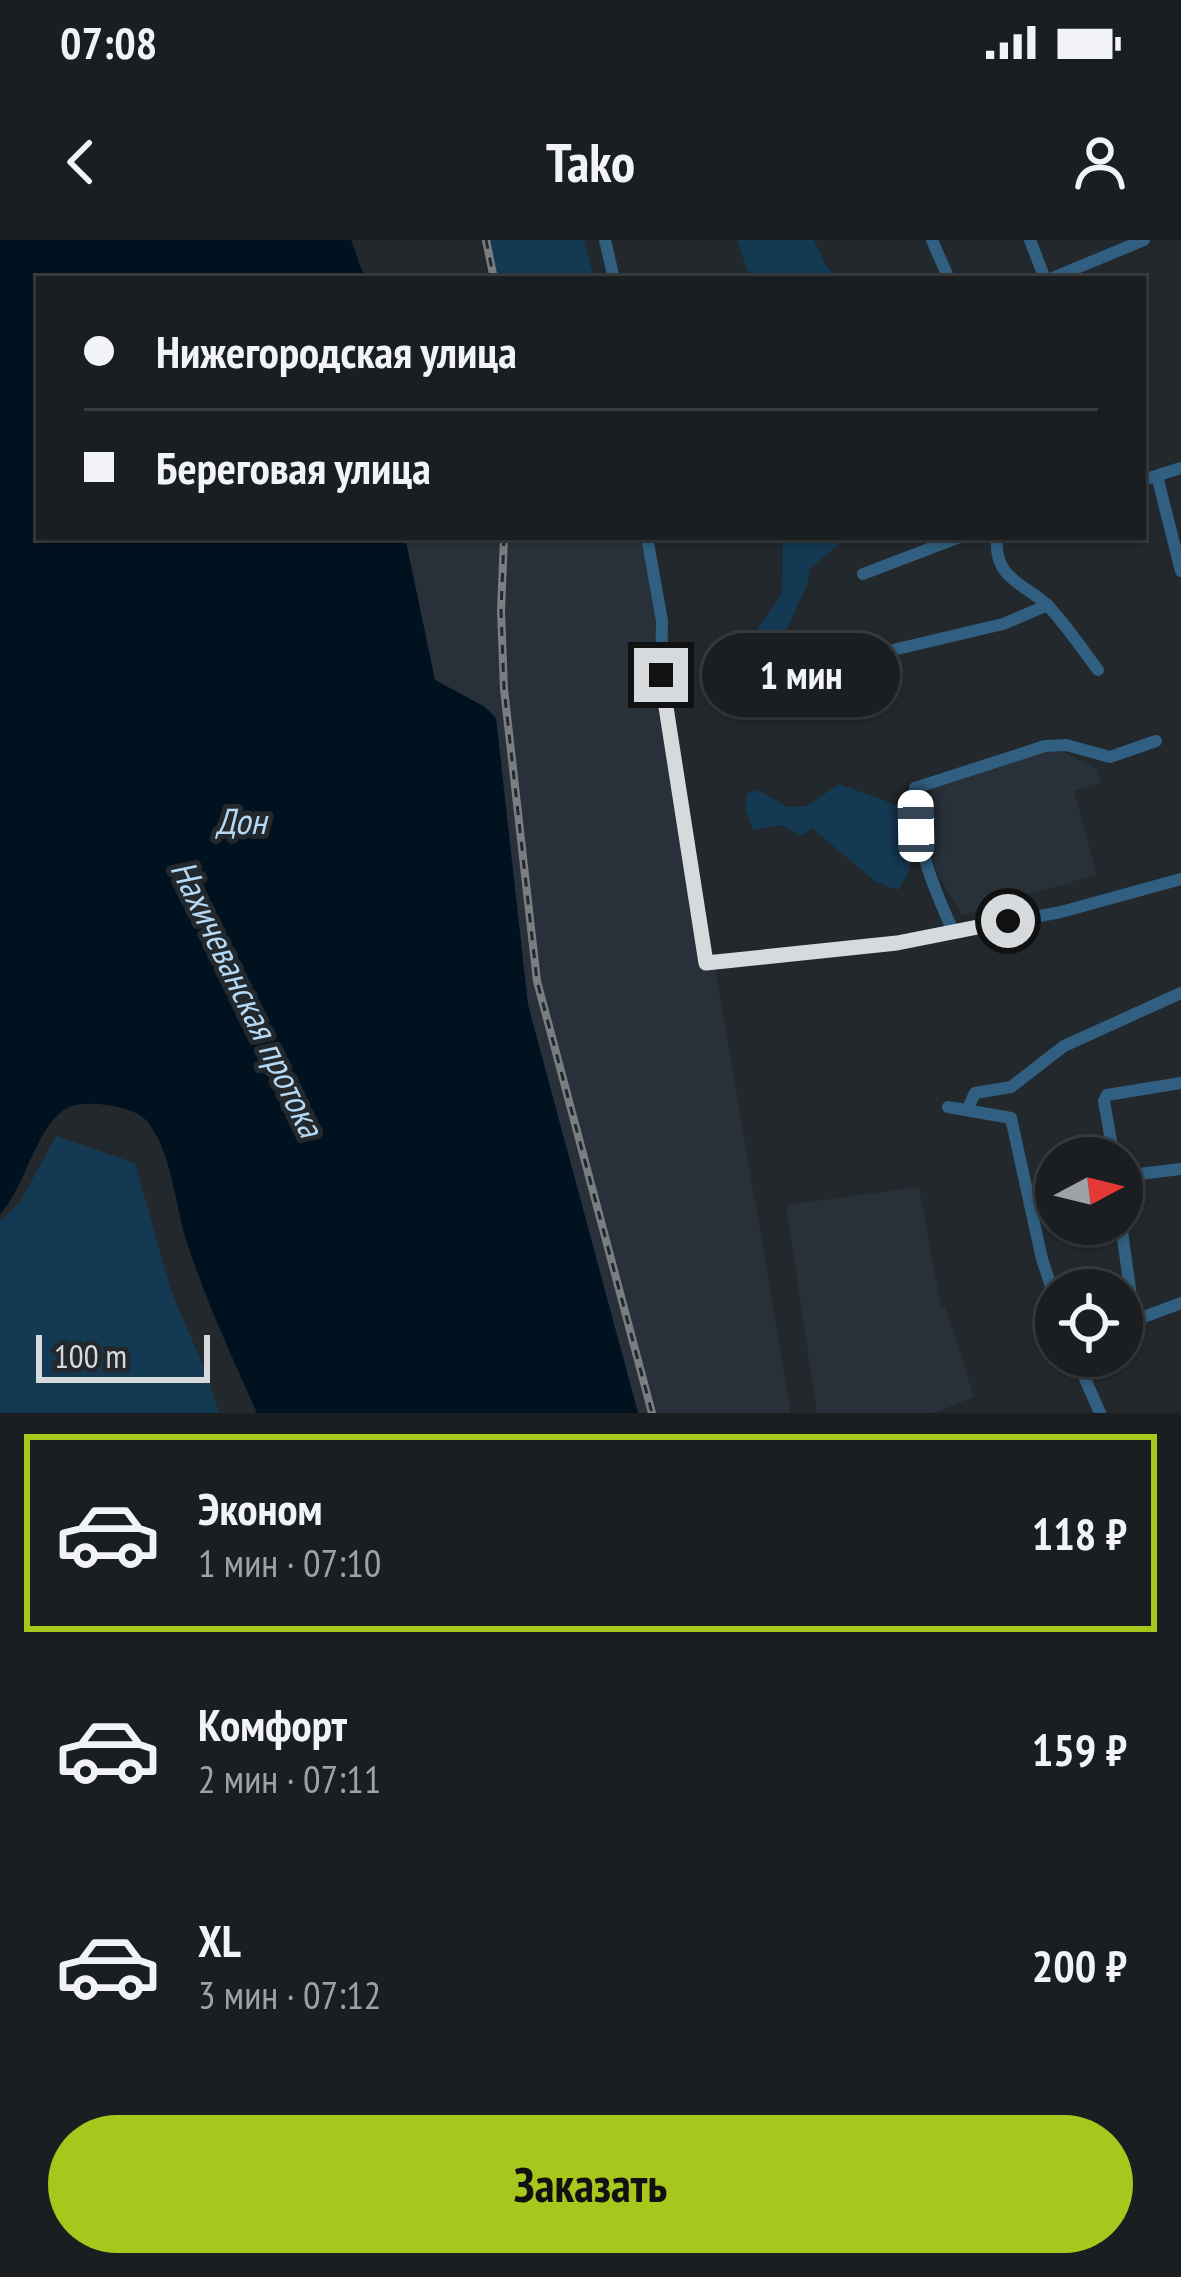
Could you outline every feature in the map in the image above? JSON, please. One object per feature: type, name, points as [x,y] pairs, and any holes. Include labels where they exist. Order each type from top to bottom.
[{"type":"street","points":[[604,240],[613,276]]},
{"type":"street","points":[[932,240],[948,276]]},
{"type":"street","points":[[1030,240],[1047,276]]},
{"type":"street","points":[[1055,276],[1144,240]]},
{"type":"street","points":[[1181,469],[1150,478],[1181,571]]},
{"type":"street","points":[[648,540],[662,621],[661,675],[706,963],[897,943],[1061,912],[1181,879]]},
{"type":"street","points":[[863,574],[953,540]]},
{"type":"street","points":[[997,540],[1010,579],[1048,605],[1098,670]]},
{"type":"street","points":[[842,662],[1003,624],[1048,605]]},
{"type":"street","points":[[953,931],[924,866],[915,788],[1045,746],[1110,757],[1156,741]]},
{"type":"street","points":[[968,1108],[975,1094],[1011,1087],[1064,1046],[1181,993]]},
{"type":"street","points":[[1110,1137],[1107,1095],[1181,1083]]},
{"type":"street","points":[[948,1107],[1011,1118],[1045,1269]]},
{"type":"street","points":[[1143,1173],[1181,1168]]},
{"type":"street","points":[[1143,1317],[1181,1303]]},
{"type":"street","points":[[1084,1377],[1100,1413]]},
{"type":"shaded area","points":[[489,240],[584,240],[593,276],[497,276]]},
{"type":"shaded area","points":[[737,240],[814,240],[826,266],[838,276],[749,276]]},
{"type":"shaded area","points":[[406,540],[643,540],[791,1413],[638,1413],[528,1005],[496,718],[435,680]]},
{"type":"shaded area","points":[[783,540],[844,540],[810,569],[782,640],[774,675],[762,689],[742,651],[782,594]]},
{"type":"shaded area","points":[[1046,751],[1062,751],[1097,769],[1101,782],[1074,791],[1097,874],[962,916],[935,868],[927,838],[932,833],[931,790]]},
{"type":"shaded area","points":[[839,784],[905,808],[912,851],[898,890],[876,882],[812,828],[802,836],[781,825],[753,830],[745,809],[747,794],[758,790],[788,807],[807,806]]},
{"type":"shaded area","points":[[56,1136],[135,1163],[171,1291],[219,1413],[0,1413],[0,1221],[20,1202]]},
{"type":"shaded area","points":[[919,1187],[941,1307],[945,1307],[974,1397],[933,1413],[817,1413],[786,1205]]},
{"type":"water","name":"Дон","points":[[0,240],[351,240],[364,276],[36,276],[36,540],[406,540],[435,680],[496,718],[528,1005],[638,1413],[257,1413],[194,1265],[162,1148],[147,1121],[122,1108],[77,1105],[58,1115],[0,1214]]},
{"type":"railway","points":[[486,240],[493,276]]},
{"type":"railway","points":[[504,540],[504,689],[537,981],[652,1413]]},
{"type":"route","points":[[661,675],[706,963],[897,943],[1008,921]]},
{"type":"water label","name":"Нахичеванская протока","points":[[248,998]]}]
